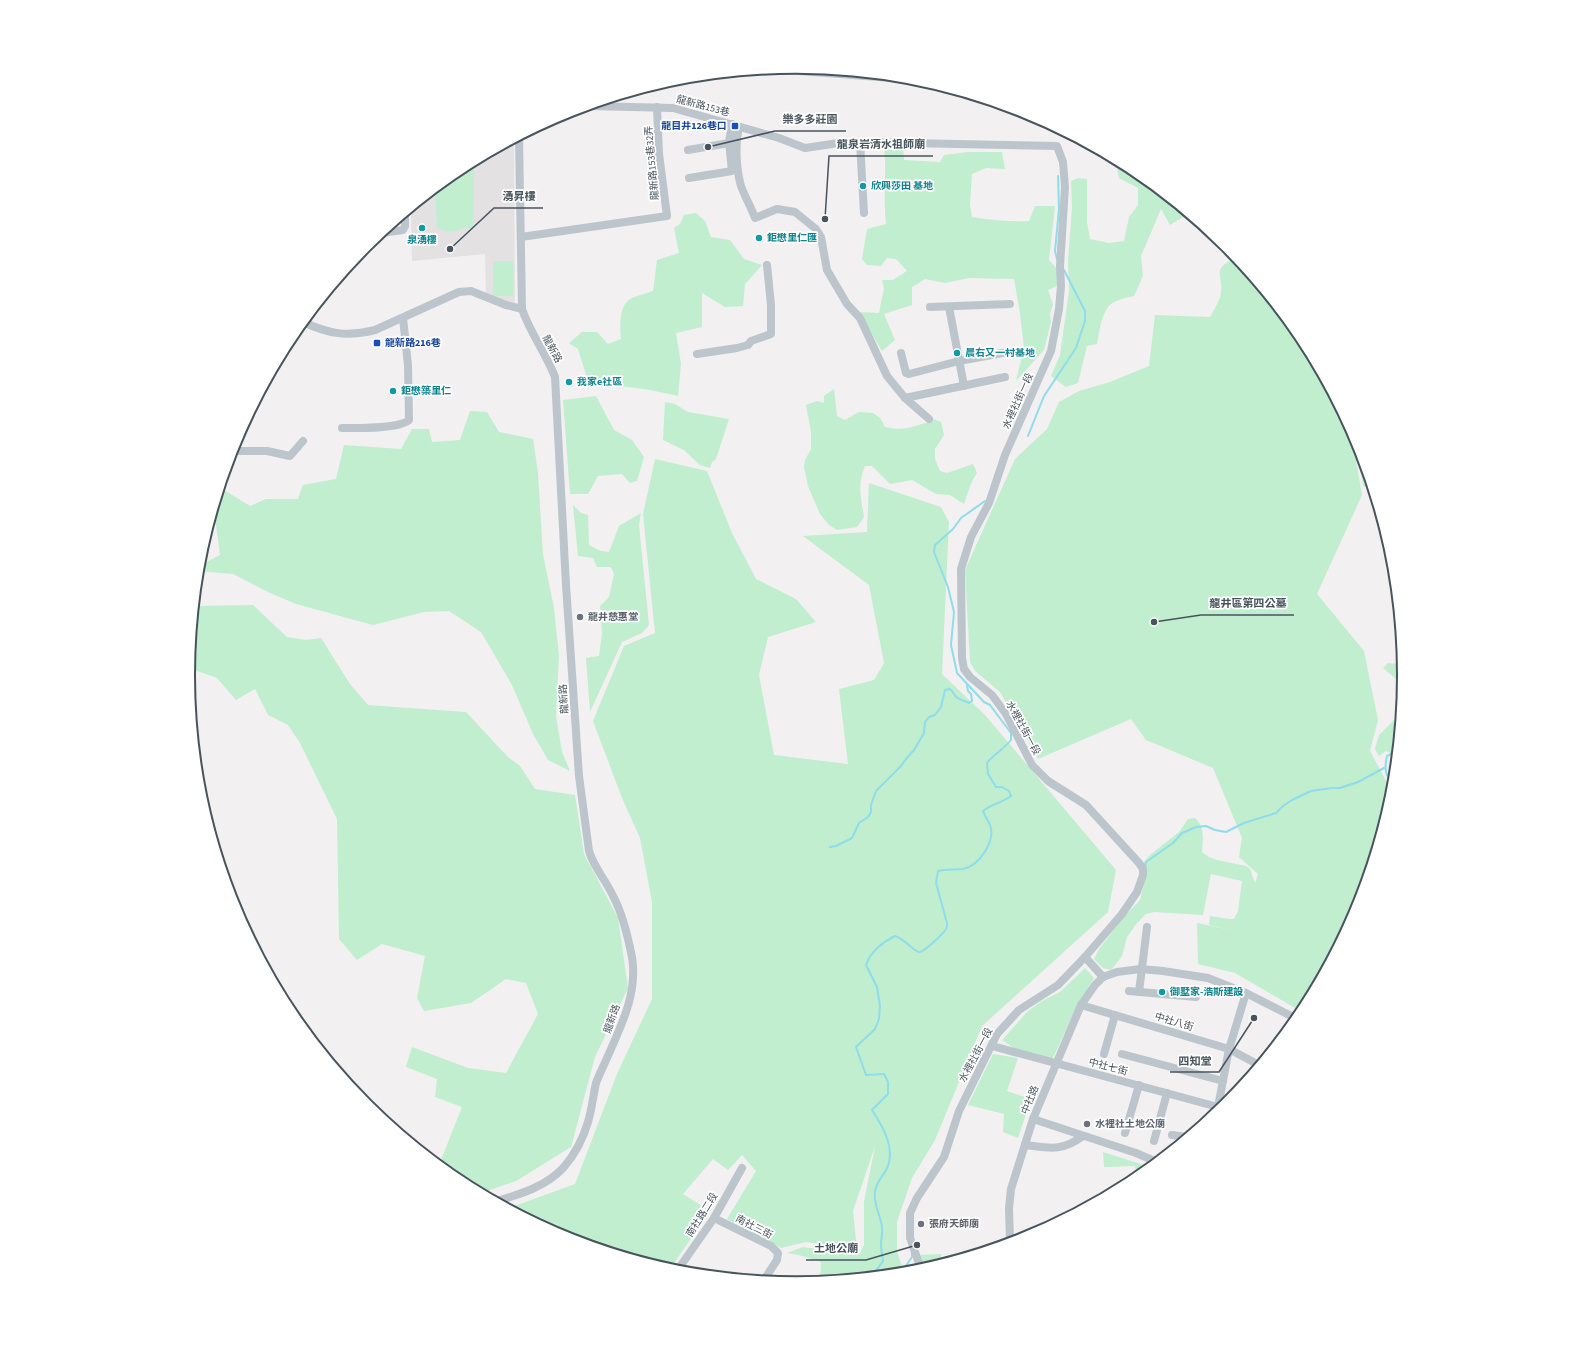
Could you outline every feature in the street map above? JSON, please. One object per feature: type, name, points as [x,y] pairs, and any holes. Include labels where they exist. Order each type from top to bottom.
[{"type":"street","name":"龍新路153巷","points":[[602,106],[657,107],[684,111],[779,138],[804,148],[839,143],[860,142]]},
{"type":"street","name":"龍新路153巷32弄","points":[[521,237],[667,216],[659,154],[657,107]]},
{"type":"street","points":[[689,178],[732,172],[730,143],[735,126]]},
{"type":"street","points":[[735,126],[741,186],[755,218],[769,211],[777,210],[795,212],[816,229],[821,237],[827,270],[847,304],[860,318],[887,376],[905,398],[929,419]]},
{"type":"street","name":"龍新路","points":[[502,1199],[536,1187],[550,1179],[563,1168],[575,1152],[588,1122],[596,1082],[625,1017],[631,994],[632,980],[632,958],[620,911],[613,894],[592,862],[589,851],[579,776],[566,585],[555,377],[549,361],[531,331],[522,309],[519,142]]},
{"type":"street","points":[[860,142],[864,213]]},
{"type":"street","name":"水裡社街一段","points":[[860,142],[1057,146],[1063,162],[1065,187],[1060,266],[1061,286],[1058,316],[1051,351],[1005,455],[989,503],[971,537],[960,569],[962,658],[964,668],[970,677],[992,695],[1006,714],[1032,765],[1048,781],[1086,805],[1143,869],[1143,874],[1137,892],[1131,902],[1085,957],[1058,985],[1018,1010],[997,1034],[959,1110],[944,1157],[917,1198],[910,1213],[910,1238],[919,1263]]},
{"type":"street","points":[[688,150],[730,143]]},
{"type":"street","points":[[391,232],[403,230],[405,226],[405,219]]},
{"type":"street","points":[[697,354],[737,348],[748,345],[751,341],[771,334],[771,306],[767,265]]},
{"type":"street","points":[[308,324],[321,331],[333,333],[352,334],[375,330],[459,292],[471,291],[506,305],[522,309]]},
{"type":"street","points":[[930,308],[1010,304]]},
{"type":"street","points":[[950,307],[964,386]]},
{"type":"street","points":[[342,428],[382,427],[405,423],[409,420],[408,365],[403,318]]},
{"type":"street","points":[[901,353],[906,373],[909,374],[959,361],[1008,352]]},
{"type":"street","points":[[905,398],[1005,377]]},
{"type":"street","points":[[239,450],[267,451],[290,456],[303,441]]},
{"type":"street","points":[[1139,992],[1140,969],[1147,927]]},
{"type":"street","points":[[1085,957],[1103,977],[1117,972],[1140,969],[1208,978],[1246,993],[1291,1016]]},
{"type":"street","name":"中社路","points":[[1010,1236],[1009,1208],[1011,1190],[1033,1119],[1080,1005],[1095,984],[1103,977]]},
{"type":"street","points":[[1129,991],[1196,997]]},
{"type":"street","points":[[1219,1102],[1228,1049],[1246,993]]},
{"type":"street","name":"中社八街","points":[[1080,1005],[1228,1049],[1255,1063]]},
{"type":"street","points":[[1104,1054],[1115,1016]]},
{"type":"street","name":"中社七街","points":[[992,1046],[1139,1085],[1212,1108]]},
{"type":"street","points":[[1122,1054],[1223,1081]]},
{"type":"street","points":[[1125,1133],[1139,1085]]},
{"type":"street","points":[[1154,1141],[1167,1093]]},
{"type":"street","points":[[1033,1119],[1136,1153],[1151,1160]]},
{"type":"street","points":[[1172,1135],[1181,1136]]},
{"type":"street","points":[[1025,1144],[1056,1148],[1072,1144],[1082,1136]]},
{"type":"street","name":"南社路二段","points":[[682,1264],[714,1218],[742,1168]]},
{"type":"street","name":"南社三街","points":[[714,1218],[775,1249],[778,1253],[777,1260],[767,1275]]},
{"type":"shaded area","points":[[514,145],[515,308],[486,298],[485,254],[412,261],[411,214],[462,175]]},
{"type":"green space","points":[[903,146],[904,160],[940,162],[944,155],[968,152],[1002,152],[1005,169],[986,168],[972,174],[970,204],[972,217],[1029,221],[1035,206],[1055,206],[1049,260],[1057,269],[1057,286],[1048,290],[1053,304],[1050,314],[1051,322],[1044,350],[1016,381],[1024,348],[1014,279],[969,278],[945,283],[925,279],[912,287],[912,305],[884,314],[895,340],[882,351],[859,312],[879,313],[884,288],[882,280],[893,280],[907,271],[896,259],[887,258],[881,266],[867,265],[862,259],[867,229],[886,224],[884,147]]},
{"type":"green space","points":[[474,168],[473,228],[466,228],[466,226],[459,230],[448,231],[437,227],[435,194]]},
{"type":"green space","points":[[1117,168],[1130,175],[1162,198],[1184,216],[1170,225],[1161,209],[1141,256],[1143,276],[1134,296],[1116,301],[1108,307],[1102,320],[1097,344],[1087,346],[1078,383],[1066,387],[1051,376],[1060,355],[1069,291],[1068,261],[1072,208],[1071,181],[1078,178],[1087,179],[1087,222],[1090,239],[1109,243],[1124,241],[1129,217],[1138,205],[1138,188],[1119,178]]},
{"type":"green space","points":[[696,213],[705,221],[711,237],[730,240],[744,259],[762,265],[745,284],[743,306],[725,307],[702,293],[702,327],[676,333],[681,364],[678,396],[645,389],[612,386],[590,387],[578,349],[569,343],[582,332],[597,332],[608,344],[621,339],[621,316],[624,306],[627,301],[632,298],[653,291],[657,260],[679,253],[674,228],[680,224],[684,215]]},
{"type":"green space","points":[[493,261],[513,261],[513,296],[493,296]]},
{"type":"green space","points":[[1231,261],[1273,309],[1296,341],[1316,375],[1335,409],[1351,445],[1355,456],[1362,495],[1317,594],[1364,651],[1378,720],[1370,751],[1387,782],[1377,831],[1351,905],[1335,941],[1296,1009],[1235,973],[1198,964],[1197,923],[1235,931],[1209,925],[1210,916],[1234,919],[1238,911],[1242,881],[1211,874],[1203,915],[1154,912],[1146,914],[1137,923],[1127,937],[1122,956],[1111,970],[1103,968],[1094,959],[1099,949],[1123,918],[1140,900],[1147,870],[1143,863],[1150,855],[1179,832],[1188,819],[1195,818],[1200,825],[1203,834],[1202,852],[1217,860],[1246,866],[1250,869],[1255,883],[1258,874],[1239,857],[1242,838],[1213,768],[1146,740],[1131,719],[1038,759],[1000,692],[975,671],[970,662],[965,570],[1015,459],[1047,429],[1059,402],[1079,391],[1110,382],[1149,366],[1155,315],[1210,317],[1220,297],[1220,270]]},
{"type":"green space","points":[[834,389],[837,416],[845,420],[859,412],[873,413],[880,418],[885,427],[894,429],[910,427],[929,422],[934,419],[941,422],[944,435],[935,449],[935,459],[940,471],[947,473],[973,464],[977,473],[971,484],[964,504],[950,495],[936,494],[912,480],[890,484],[872,466],[865,466],[860,485],[864,517],[857,527],[837,530],[829,525],[820,514],[808,486],[804,467],[805,460],[811,449],[811,432],[806,405],[817,401],[824,403],[824,396]]},
{"type":"green space","points":[[596,396],[614,430],[632,440],[644,457],[637,481],[630,483],[622,474],[598,476],[588,494],[570,494],[563,400]]},
{"type":"green space","points":[[665,402],[675,404],[688,412],[729,419],[716,459],[712,462],[710,468],[700,465],[684,450],[663,440]]},
{"type":"green space","points":[[470,411],[487,412],[499,432],[533,439],[538,473],[543,554],[554,608],[559,656],[556,716],[562,752],[570,771],[548,760],[533,734],[512,685],[481,632],[449,611],[424,612],[373,625],[296,604],[270,593],[233,574],[205,572],[206,562],[220,555],[216,525],[214,523],[224,490],[250,506],[266,499],[298,499],[303,485],[336,479],[344,445],[401,449],[412,429],[429,429],[432,442],[460,440]]},
{"type":"green space","points":[[655,459],[707,471],[732,533],[756,579],[796,599],[816,622],[768,637],[759,675],[774,755],[848,764],[839,689],[874,680],[884,663],[869,585],[803,536],[867,532],[869,483],[941,507],[949,522],[942,674],[985,715],[1116,870],[1108,912],[982,1026],[935,1140],[912,1178],[897,1222],[897,1252],[902,1266],[874,1271],[820,1275],[821,1262],[787,1253],[803,1247],[859,1255],[864,1245],[864,1202],[875,1146],[853,1211],[857,1250],[806,1242],[781,1248],[727,1219],[756,1171],[742,1155],[728,1170],[713,1159],[683,1194],[710,1211],[674,1263],[640,1256],[603,1244],[566,1230],[515,1206],[575,1184],[617,1074],[652,999],[652,902],[640,838],[622,798],[593,721],[624,646],[655,633],[643,514]]},
{"type":"green space","points":[[1361,471],[1367,487],[1363,486]]},
{"type":"green space","points":[[573,505],[581,513],[588,515],[589,545],[601,551],[609,552],[619,526],[641,513],[639,525],[649,625],[642,633],[622,642],[590,712],[586,658],[599,656],[602,634],[600,606],[609,597],[614,574],[611,567],[597,567],[593,558],[578,556]]},
{"type":"green space","points":[[253,605],[287,637],[306,640],[321,638],[350,684],[368,705],[466,712],[508,757],[520,766],[535,789],[575,795],[584,854],[618,918],[628,988],[595,1057],[571,1147],[516,1181],[488,1191],[441,1160],[462,1107],[435,1097],[437,1079],[406,1067],[412,1047],[468,1068],[506,1073],[538,1014],[526,983],[506,979],[471,1003],[424,1011],[417,998],[425,956],[382,944],[357,960],[339,939],[337,819],[300,743],[288,725],[268,715],[255,689],[236,700],[217,678],[195,670],[196,636],[199,606]]},
{"type":"green space","points":[[1388,663],[1397,664],[1397,681],[1395,678],[1383,668]]},
{"type":"green space","points":[[1396,718],[1392,753],[1386,751],[1379,756],[1375,749],[1379,735]]},
{"type":"green space","points":[[1085,968],[1094,978],[1076,1008],[1052,1060],[1014,1048],[1002,1040],[1028,1011],[1042,1001],[1060,992]]},
{"type":"green space","points":[[993,1054],[1018,1058],[1007,1091],[1031,1099],[1018,1138],[1003,1132],[1004,1114],[968,1105]]},
{"type":"green space","points":[[1103,1152],[1144,1165],[1136,1171],[1135,1166],[1104,1167]]},
{"type":"green space","points":[[941,1254],[941,1258],[921,1262],[918,1255]]},
{"type":"waterway","points":[[1057,259],[1055,251],[1059,209],[1058,176]]},
{"type":"waterway","points":[[1028,436],[1044,396],[1076,348],[1085,321],[1085,311],[1064,270]]},
{"type":"waterway","points":[[876,1271],[883,1261],[881,1245],[882,1230],[875,1201],[875,1192],[878,1183],[886,1170],[890,1155],[884,1131],[872,1110],[888,1094],[888,1082],[884,1074],[866,1075],[856,1047],[875,1029],[879,1019],[880,1006],[877,987],[866,965],[868,960],[878,948],[895,936],[914,950],[921,952],[937,939],[947,928],[936,883],[938,871],[963,869],[969,867],[980,858],[985,852],[991,838],[990,825],[983,811],[1011,796],[1009,791],[1002,787],[996,787],[988,774],[987,763],[1011,740],[1011,733],[990,705],[984,702],[957,673],[951,645],[954,612],[948,587],[934,552],[935,545],[953,529],[961,518],[985,501]]},
{"type":"waterway","points":[[830,847],[836,846],[852,838],[859,823],[868,817],[871,812],[871,805],[876,791],[901,766],[914,750],[924,733],[925,722],[929,717],[935,715],[941,707],[945,690],[950,689],[959,699],[969,703],[972,701],[967,685]]},
{"type":"waterway","points":[[1388,777],[1386,771],[1387,756],[1392,754]]},
{"type":"waterway","points":[[1145,867],[1146,862],[1173,843],[1182,833],[1196,827],[1206,826],[1215,830],[1226,832],[1244,823],[1276,813],[1292,800],[1311,791],[1340,788],[1358,782],[1384,768]]},
{"type":"waterway","points":[[906,1265],[912,1257],[912,1253]]},
{"type":"place","name":"龍目井126巷口","points":[[735,126]]},
{"type":"place","name":"樂多多莊園","points":[[708,147]]},
{"type":"place","name":"欣興莎田 基地","points":[[863,186]]},
{"type":"place","name":"龍泉岩清水祖師廟","points":[[825,219]]},
{"type":"place","name":"泉湧樓","points":[[422,228]]},
{"type":"place","name":"鉅懋里仁匯","points":[[759,238]]},
{"type":"place","name":"湧昇樓","points":[[450,249]]},
{"type":"place","name":"龍新路216巷","points":[[377,343]]},
{"type":"place","name":"晨右又一村基地","points":[[957,353]]},
{"type":"place","name":"我家e社區","points":[[569,382]]},
{"type":"place","name":"鉅懋築里仁","points":[[393,391]]},
{"type":"place","name":"龍井慈惠堂","points":[[580,617]]},
{"type":"place","name":"龍井區第四公墓","points":[[1154,622]]},
{"type":"place","name":"御墅家-浩斯建設","points":[[1162,992]]},
{"type":"place","name":"四知堂","points":[[1254,1018]]},
{"type":"place","name":"水裡社土地公廟","points":[[1087,1124]]},
{"type":"place","name":"張府天師廟","points":[[921,1224]]},
{"type":"place","name":"土地公廟","points":[[917,1245]]}]
